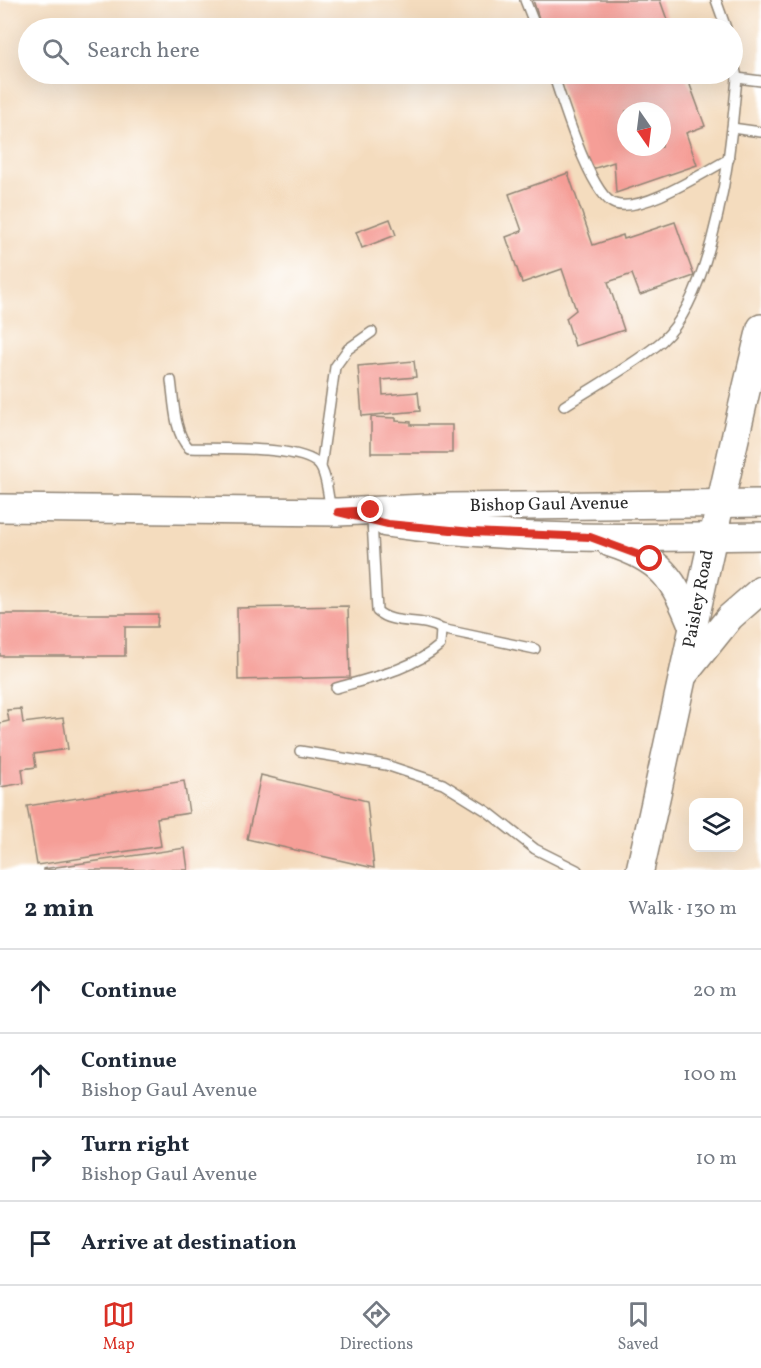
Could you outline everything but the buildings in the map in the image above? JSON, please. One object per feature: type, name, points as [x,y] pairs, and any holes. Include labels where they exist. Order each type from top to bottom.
[{"type":"main road","name":"Paisley Road","points":[[640,870],[684,675],[711,537],[759,345]]},
{"type":"main road","name":"Bishop Gaul Avenue","points":[[0,508],[335,512],[449,507],[761,503]]},
{"type":"main road","name":"Bishop Gaul Avenue","points":[[335,512],[372,520],[472,532],[590,537],[761,536]]},
{"type":"main road","points":[[590,537],[650,559],[678,591],[693,627]]},
{"type":"main road","points":[[684,675],[730,617],[761,590]]},
{"type":"lane","points":[[525,0],[532,18]]},
{"type":"lane","points":[[716,0],[722,18]]},
{"type":"lane","points":[[743,79],[761,81]]},
{"type":"lane","points":[[557,84],[591,178],[602,195],[615,204],[635,204],[670,190],[729,159]]},
{"type":"lane","points":[[564,406],[662,341],[683,316],[702,274],[729,159],[736,84]]},
{"type":"lane","points":[[732,128],[761,132]]},
{"type":"lane","points":[[335,512],[321,467],[335,367],[348,349],[372,332]]},
{"type":"lane","points":[[171,380],[183,443],[189,448],[288,452],[308,456],[321,467]]},
{"type":"lane","points":[[372,520],[377,611],[383,617],[431,622],[441,629],[535,649]]},
{"type":"lane","points":[[336,688],[387,673],[432,652],[440,645],[441,629]]},
{"type":"lane","points":[[300,751],[386,765],[443,784],[488,812],[535,849],[577,870]]},
{"type":"route","points":[[371,510],[338,512],[388,524],[472,532],[590,537],[630,549],[650,559]]}]
